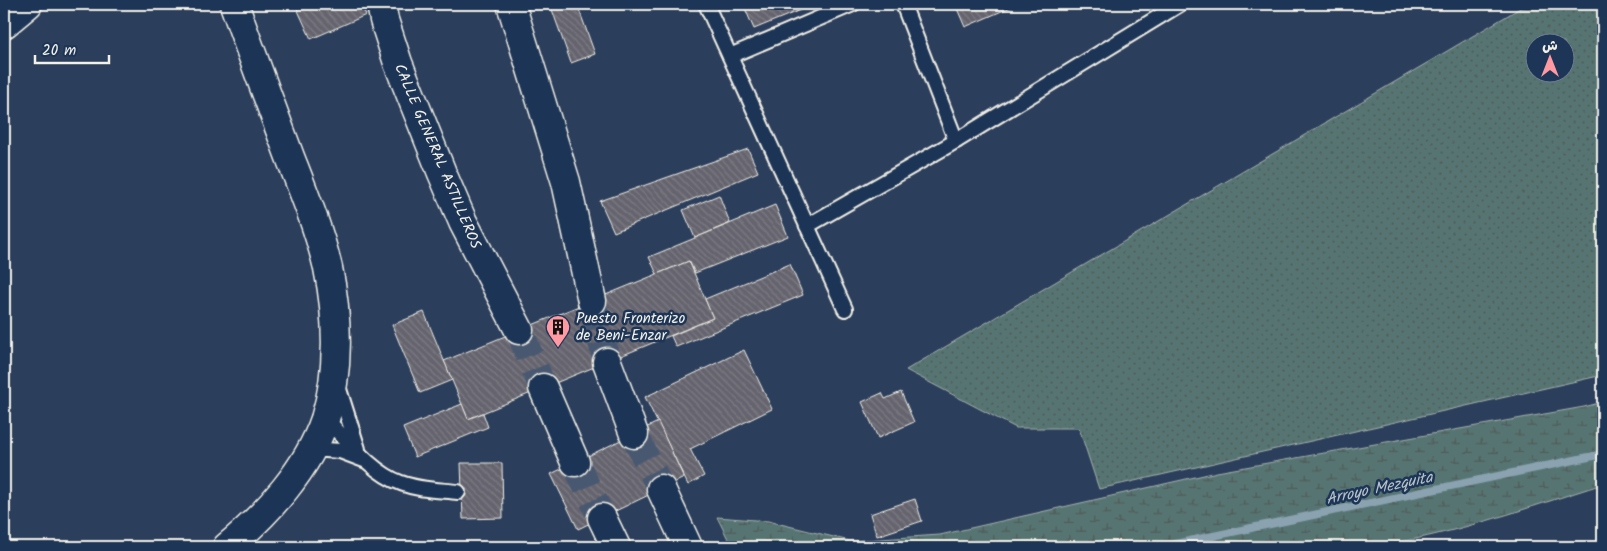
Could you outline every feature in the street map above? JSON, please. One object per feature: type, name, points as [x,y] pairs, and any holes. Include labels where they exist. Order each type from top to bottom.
[{"type":"main road","points":[[4,24],[28,4]]},
{"type":"main road","points":[[227,547],[250,528],[270,506],[312,449],[325,418],[334,371],[336,347],[334,303],[327,267],[308,206],[234,4]]},
{"type":"main road","name":"CALLE GENERAL ASTILLEROS","points":[[381,4],[384,20],[398,63],[442,173],[463,222],[519,330]]},
{"type":"main road","points":[[511,4],[566,182],[592,301]]},
{"type":"main road","points":[[607,362],[634,434]]},
{"type":"main road","points":[[543,388],[575,462]]},
{"type":"main road","points":[[661,489],[688,547]]},
{"type":"lane","points":[[706,4],[845,309]]},
{"type":"lane","points":[[730,56],[853,4]]},
{"type":"lane","points":[[903,4],[956,141]]},
{"type":"lane","points":[[807,226],[956,141],[1180,4]]},
{"type":"lane","points":[[334,371],[363,457]]},
{"type":"lane","points":[[325,418],[380,472],[399,483],[418,488],[458,492]]},
{"type":"lane","points":[[312,449],[363,457]]},
{"type":"green space","points":[[1527,4],[1603,4],[1603,375],[1099,489],[1079,428],[1016,428],[906,370]]},
{"type":"green space","points":[[1603,402],[1603,484],[1457,529],[1368,547],[732,547],[717,517],[768,521],[850,541],[940,535],[1217,472],[1584,407]]},
{"type":"building","points":[[295,4],[361,4],[366,15],[311,39]]},
{"type":"building","points":[[550,4],[577,4],[595,54],[571,63]]},
{"type":"building","points":[[743,4],[815,4],[754,29]]},
{"type":"building","points":[[955,4],[1018,4],[965,27]]},
{"type":"building","points":[[748,149],[758,172],[614,232],[600,201]]},
{"type":"building","points":[[719,195],[730,223],[695,238],[683,210]]},
{"type":"building","points":[[775,205],[788,236],[695,273],[689,261],[657,274],[649,257]]},
{"type":"building","name":"Puesto Fronterizo de Beni-Enzar","points":[[689,261],[713,318],[468,419],[444,361]]},
{"type":"building","points":[[790,264],[803,295],[676,347],[671,336],[713,318],[705,299]]},
{"type":"building","points":[[424,312],[452,380],[420,393],[392,325]]},
{"type":"building","points":[[744,350],[772,409],[690,449],[704,476],[688,485],[645,397]]},
{"type":"building","points":[[901,392],[914,422],[878,438],[862,402],[882,393],[885,399]]},
{"type":"building","points":[[462,404],[468,419],[483,413],[488,427],[415,457],[403,428]]},
{"type":"building","points":[[658,422],[684,478],[578,529],[551,474]]},
{"type":"building","points":[[461,463],[502,463],[503,518],[463,519]]},
{"type":"building","points":[[915,499],[922,521],[877,536],[870,514]]},
{"type":"waterway","name":"Arroyo Mezquita","points":[[1161,547],[1603,454]]},
{"type":"tunnel","points":[[592,301],[607,362]]},
{"type":"tunnel","points":[[519,330],[543,388]]},
{"type":"tunnel","points":[[634,434],[661,489]]},
{"type":"tunnel","points":[[575,462],[602,518]]},
{"type":"place","name":"Puesto Fronterizo de Beni-Enzar","points":[[558,348]]}]
